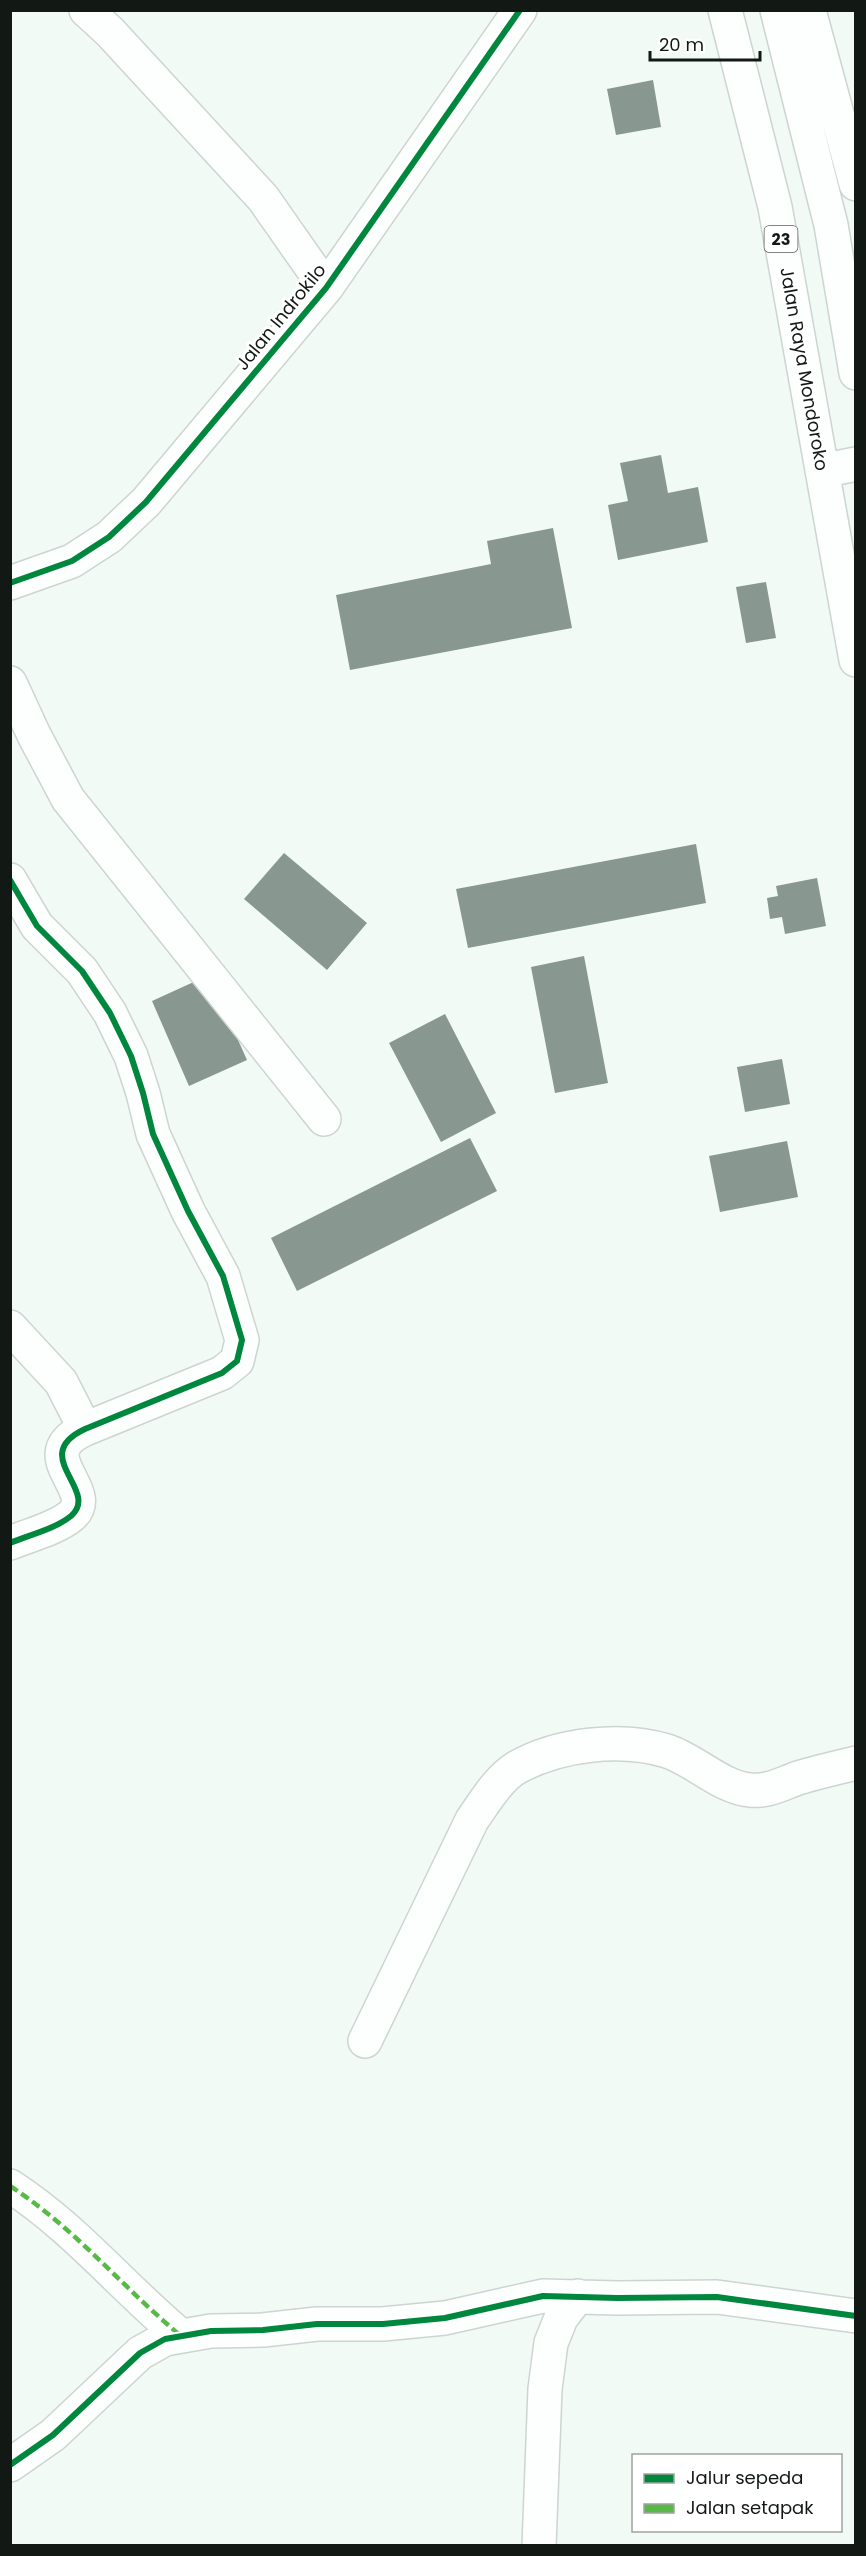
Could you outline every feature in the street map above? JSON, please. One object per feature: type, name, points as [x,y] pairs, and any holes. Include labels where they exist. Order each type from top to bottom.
[{"type":"main road","points":[[86,10],[118,40],[263,198],[326,288]]},
{"type":"main road","name":"Jalan Indrokilo","points":[[10,583],[72,561],[109,537],[139,509],[183,460],[326,288],[520,10]]},
{"type":"main road","name":"Jalan Raya Mondoroko","points":[[725,10],[775,207],[822,471],[844,527],[855,660]]},
{"type":"main road","points":[[777,10],[831,225],[855,373]]},
{"type":"main road","points":[[806,10],[811,18],[855,184]]},
{"type":"main road","points":[[822,471],[855,464]]},
{"type":"main road","points":[[10,683],[68,799],[324,1119]]},
{"type":"main road","points":[[10,880],[37,926],[82,972],[110,1013],[123,1038],[143,1093],[153,1134],[188,1211],[223,1276],[242,1340],[237,1361],[222,1373],[85,1429],[66,1440],[61,1449],[63,1461],[77,1494],[78,1505],[72,1515],[10,1543]]},
{"type":"main road","points":[[10,1327],[61,1382],[85,1429]]},
{"type":"main road","points":[[365,2041],[472,1820],[494,1789],[515,1769],[558,1752],[596,1743],[631,1745],[669,1752],[705,1773],[747,1790],[765,1791],[798,1778],[855,1763]]},
{"type":"main road","points":[[10,2186],[69,2230],[133,2293],[196,2333]]},
{"type":"main road","points":[[10,2465],[53,2435],[140,2353],[165,2339],[196,2333],[263,2331],[317,2324],[382,2324],[445,2318],[543,2296],[717,2297],[855,2316]]},
{"type":"main road","points":[[539,2546],[545,2389],[551,2343],[561,2318],[578,2296]]},
{"type":"building","points":[[653,80],[661,127],[616,135],[607,89]]},
{"type":"building","points":[[661,455],[668,493],[698,487],[708,542],[618,560],[608,505],[628,501],[620,463]]},
{"type":"building","points":[[553,528],[572,628],[350,670],[336,595],[491,564],[487,541]]},
{"type":"building","points":[[766,582],[776,638],[746,643],[736,587]]},
{"type":"building","points":[[696,844],[706,903],[468,948],[456,889]]},
{"type":"building","points":[[284,853],[367,923],[327,970],[244,899]]},
{"type":"building","points":[[817,878],[826,926],[785,934],[782,917],[770,919],[767,898],[778,896],[776,886]]},
{"type":"building","points":[[584,956],[608,1083],[555,1093],[531,967]]},
{"type":"building","points":[[209,975],[247,1060],[189,1086],[152,1001]]},
{"type":"building","points":[[445,1014],[496,1113],[441,1142],[389,1043]]},
{"type":"building","points":[[782,1059],[790,1104],[745,1112],[737,1067]]},
{"type":"building","points":[[470,1138],[497,1191],[297,1291],[271,1238]]},
{"type":"building","points":[[787,1141],[798,1197],[720,1212],[709,1156]]},
{"type":"marked path","points":[[10,2186],[56,2220],[181,2336]]},
{"type":"cycle path","points":[[10,583],[72,561],[109,537],[146,502],[326,288],[520,10]]},
{"type":"cycle path","points":[[10,880],[37,926],[82,971],[110,1013],[131,1056],[153,1134],[188,1211],[223,1276],[242,1340],[237,1361],[222,1373],[85,1429],[69,1439],[63,1450],[63,1462],[78,1495],[78,1506],[71,1516],[57,1525],[10,1543]]},
{"type":"cycle path","points":[[10,2465],[53,2435],[140,2353],[165,2339],[211,2331],[263,2330],[317,2324],[383,2324],[445,2318],[543,2296],[717,2297],[856,2316]]}]
